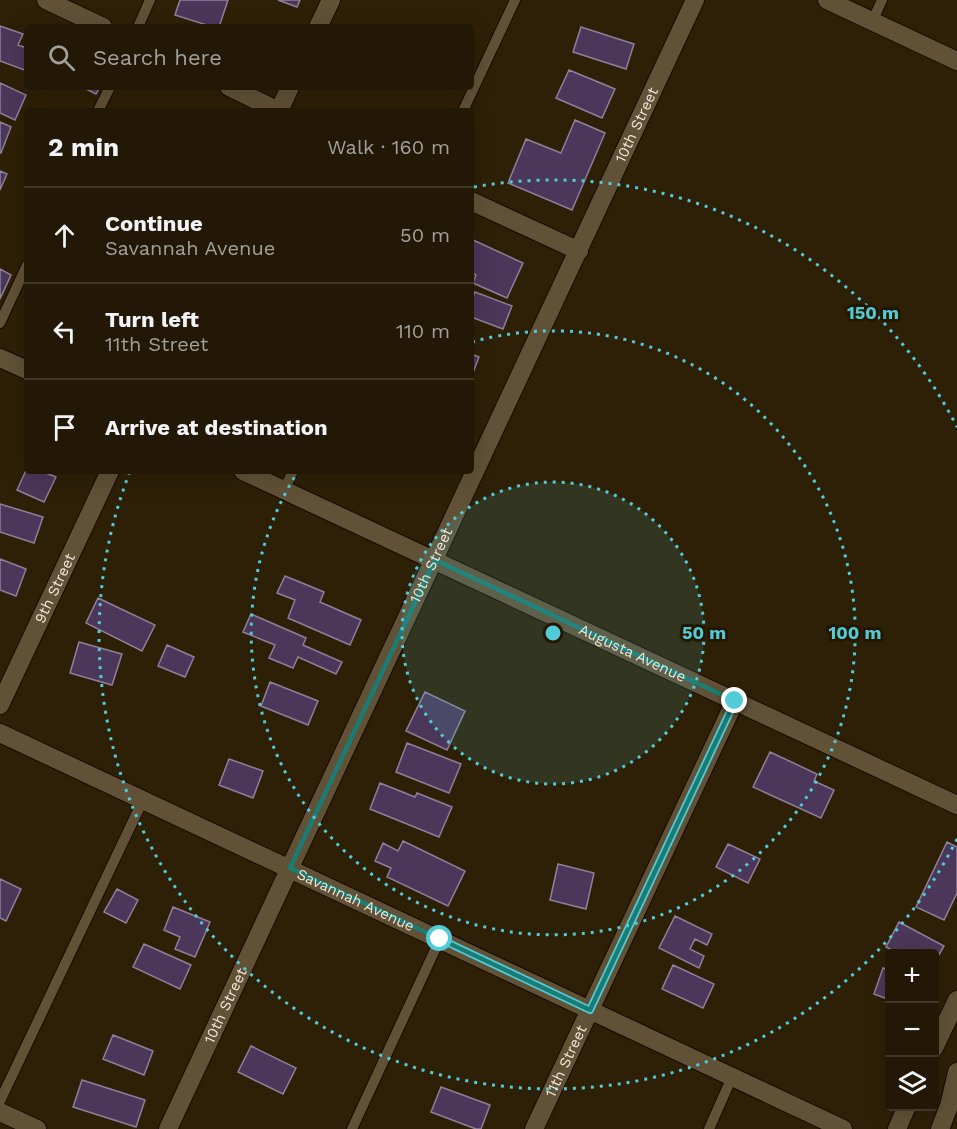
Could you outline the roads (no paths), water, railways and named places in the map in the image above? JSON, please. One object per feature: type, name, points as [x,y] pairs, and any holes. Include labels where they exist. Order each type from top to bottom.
[{"type":"street","points":[[46,0],[98,24]]},
{"type":"street","points":[[319,24],[331,0]]},
{"type":"street","name":"10th Street","points":[[168,1129],[695,0]]},
{"type":"street","points":[[827,0],[957,62]]},
{"type":"street","points":[[235,90],[273,108]]},
{"type":"street","points":[[280,108],[289,90]]},
{"type":"street","points":[[474,202],[579,252]]},
{"type":"street","points":[[0,358],[24,369]]},
{"type":"street","name":"9th Street","points":[[0,705],[109,474]]},
{"type":"street","name":"Augusta Avenue","points":[[249,474],[957,805]]},
{"type":"street","name":"11th Street","points":[[534,1129],[735,701]]},
{"type":"street","name":"Savannah Avenue","points":[[0,733],[843,1129]]},
{"type":"street","points":[[939,1038],[957,1000]]},
{"type":"street","points":[[940,1129],[949,1106],[957,1071]]},
{"type":"street","points":[[897,1129],[905,1111]]},
{"type":"street","points":[[0,1112],[37,1129]]},
{"type":"lane","points":[[139,24],[150,0]]},
{"type":"lane","points":[[474,88],[515,0]]},
{"type":"lane","points":[[872,22],[882,0]]},
{"type":"lane","points":[[100,108],[108,90]]},
{"type":"lane","points":[[464,108],[473,90]]},
{"type":"lane","points":[[0,323],[24,271]]},
{"type":"lane","points":[[284,490],[292,474]]},
{"type":"lane","points":[[0,1101],[143,800]]},
{"type":"lane","points":[[352,1129],[440,939]]},
{"type":"lane","points":[[710,1129],[732,1077]]}]
